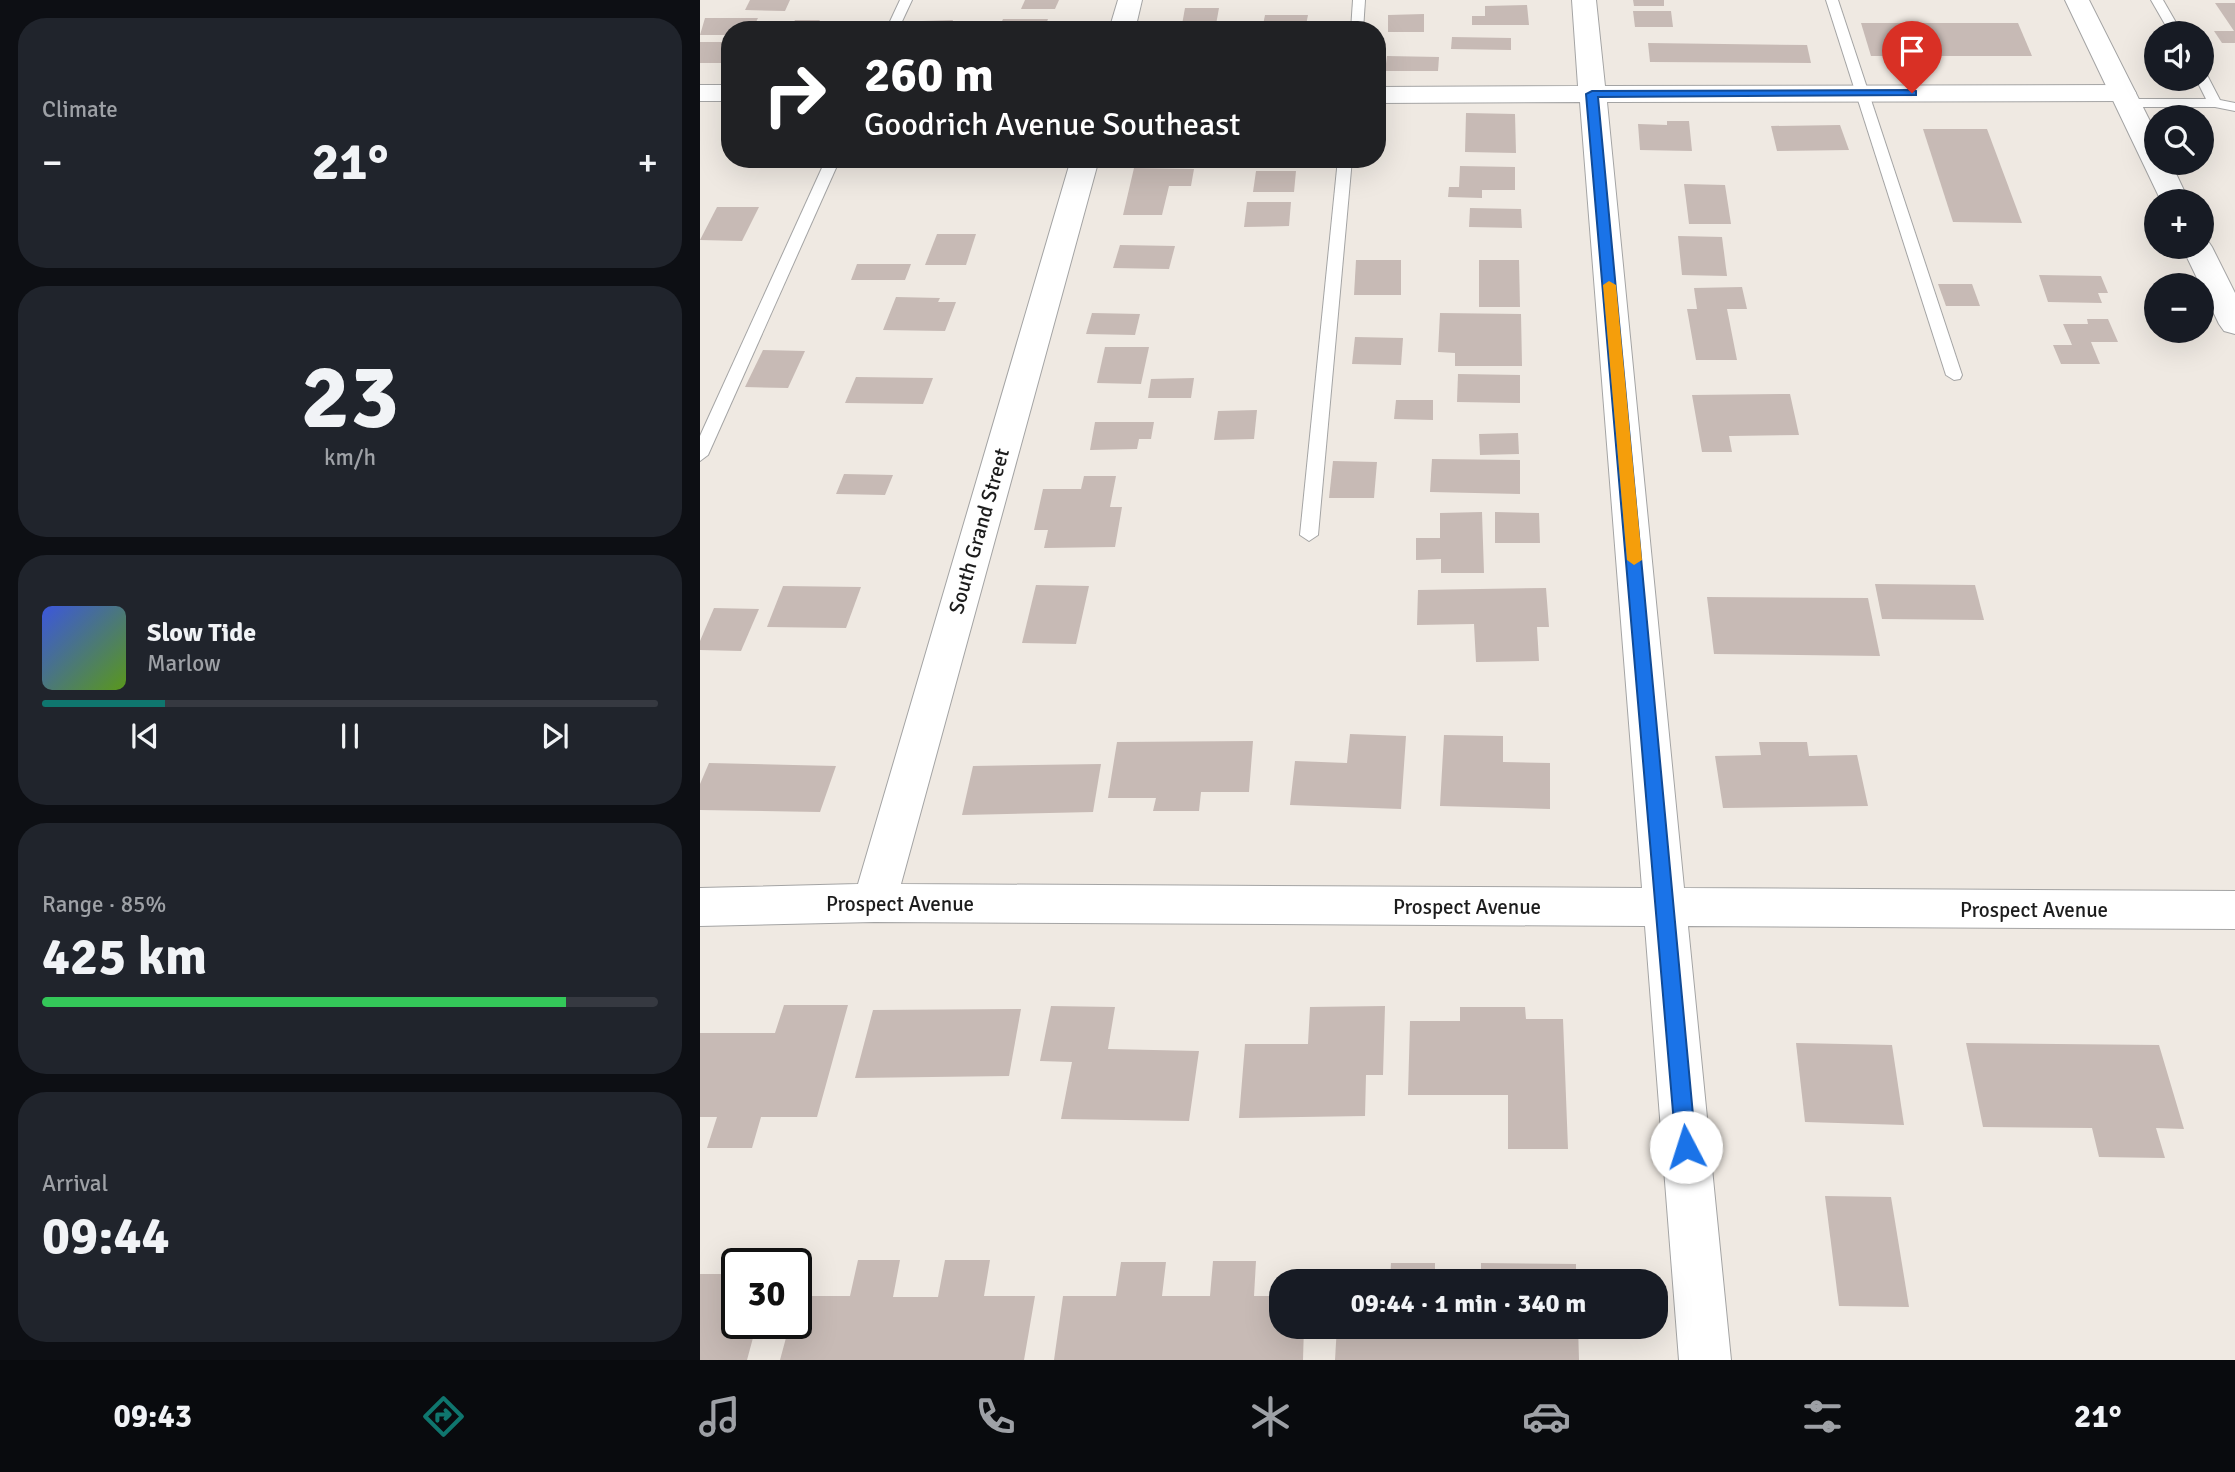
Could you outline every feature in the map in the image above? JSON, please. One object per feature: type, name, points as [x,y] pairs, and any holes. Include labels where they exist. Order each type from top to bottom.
[{"type":"street","points":[[1124,21],[1130,0]]},
{"type":"street","points":[[1584,0],[1705,1360]]},
{"type":"street","points":[[2077,0],[2144,137]]},
{"type":"street","points":[[700,93],[721,93]]},
{"type":"street","points":[[1386,94],[1860,93],[2125,98]]},
{"type":"street","name":"South Grand Street","points":[[874,903],[1082,168]]},
{"type":"street","points":[[2203,259],[2235,324]]},
{"type":"street","name":"Prospect Avenue","points":[[700,907],[874,903],[2235,910]]},
{"type":"lane","points":[[896,21],[906,0]]},
{"type":"lane","points":[[1358,21],[1359,0]]},
{"type":"lane","points":[[1832,0],[1860,93],[1954,375]]},
{"type":"lane","points":[[2157,0],[2169,21]]},
{"type":"lane","points":[[2209,91],[2216,103]]},
{"type":"lane","points":[[2125,98],[2216,103],[2235,107]]},
{"type":"lane","points":[[700,455],[829,168]]},
{"type":"lane","points":[[1309,535],[1344,168]]},
{"type":"building","points":[[750,0],[790,0],[785,11],[745,10]]},
{"type":"building","points":[[1025,0],[1059,0],[1055,9],[1021,9]]},
{"type":"building","points":[[1633,0],[1664,0],[1664,6],[1634,6]]},
{"type":"building","points":[[2215,3],[2235,3],[2235,43],[2222,43],[2214,31],[2234,31]]},
{"type":"building","points":[[1527,5],[1529,25],[1472,25],[1472,16],[1485,16],[1485,6]]},
{"type":"building","points":[[1185,8],[1219,8],[1217,21],[1183,21]]},
{"type":"building","points":[[1633,11],[1671,11],[1673,27],[1635,27]]},
{"type":"building","points":[[1424,14],[1424,32],[1388,32],[1388,15]]},
{"type":"building","points":[[1265,15],[1308,15],[1307,21],[1264,21]]},
{"type":"building","points":[[705,18],[758,18],[756,21],[721,21],[721,35],[700,35]]},
{"type":"building","points":[[1003,19],[1048,19],[1047,21],[1002,21]]},
{"type":"building","points":[[1861,23],[2018,23],[2032,56],[1871,56]]},
{"type":"building","points":[[1452,37],[1511,38],[1511,50],[1451,49]]},
{"type":"building","points":[[700,42],[721,42],[721,63],[700,63]]},
{"type":"building","points":[[1648,43],[1807,45],[1811,63],[1650,62]]},
{"type":"building","points":[[1387,56],[1439,57],[1438,71],[1386,71]]},
{"type":"building","points":[[1466,113],[1515,114],[1516,153],[1465,152]]},
{"type":"building","points":[[1667,121],[1689,121],[1692,151],[1640,150],[1638,124],[1667,125]]},
{"type":"building","points":[[1840,125],[1849,150],[1777,151],[1771,126]]},
{"type":"building","points":[[1923,129],[1987,129],[2022,223],[1953,222]]},
{"type":"building","points":[[1460,166],[1515,167],[1515,190],[1482,190],[1482,198],[1448,197],[1449,187],[1459,187]]},
{"type":"building","points":[[1134,168],[1194,169],[1191,186],[1169,186],[1162,215],[1123,215]]},
{"type":"building","points":[[1256,171],[1296,171],[1294,192],[1253,192]]},
{"type":"building","points":[[1684,184],[1725,185],[1731,224],[1689,224]]},
{"type":"building","points":[[1247,202],[1291,202],[1289,226],[1244,227]]},
{"type":"building","points":[[717,207],[759,207],[742,241],[700,240]]},
{"type":"building","points":[[1470,208],[1521,209],[1522,228],[1469,227]]},
{"type":"building","points":[[937,234],[976,234],[966,265],[925,265]]},
{"type":"building","points":[[1678,236],[1722,237],[1727,276],[1682,275]]},
{"type":"building","points":[[1120,245],[1175,246],[1169,269],[1113,268]]},
{"type":"building","points":[[1356,260],[1401,260],[1401,295],[1354,295]]},
{"type":"building","points":[[1479,260],[1519,260],[1520,307],[1479,307]]},
{"type":"building","points":[[857,264],[911,264],[905,280],[851,280]]},
{"type":"building","points":[[2039,275],[2101,276],[2108,293],[2098,293],[2102,303],[2048,302]]},
{"type":"building","points":[[1938,284],[1972,284],[1980,306],[1946,306]]},
{"type":"building","points":[[1742,287],[1747,309],[1727,309],[1737,360],[1696,360],[1687,309],[1697,309],[1694,288]]},
{"type":"building","points":[[896,297],[940,298],[938,302],[956,302],[945,331],[883,330]]},
{"type":"building","points":[[1092,313],[1140,314],[1135,335],[1086,334]]},
{"type":"building","points":[[1440,313],[1521,314],[1522,366],[1455,366],[1455,353],[1438,352]]},
{"type":"building","points":[[2087,319],[2108,319],[2118,342],[2091,342],[2100,364],[2061,364],[2053,345],[2072,345],[2063,324],[2088,324]]},
{"type":"building","points":[[1355,337],[1403,338],[1401,365],[1352,364]]},
{"type":"building","points":[[1105,347],[1149,347],[1141,384],[1097,383]]},
{"type":"building","points":[[763,350],[805,351],[788,388],[745,387]]},
{"type":"building","points":[[1458,374],[1520,375],[1520,403],[1457,402]]},
{"type":"building","points":[[856,377],[933,378],[923,404],[845,403]]},
{"type":"building","points":[[1194,378],[1191,398],[1148,398],[1151,379]]},
{"type":"building","points":[[1790,394],[1799,435],[1729,436],[1732,452],[1702,452],[1692,395]]},
{"type":"building","points":[[1396,400],[1433,400],[1433,420],[1394,419]]},
{"type":"building","points":[[1257,410],[1254,439],[1214,440],[1218,411]]},
{"type":"building","points":[[1095,422],[1154,422],[1151,439],[1139,439],[1137,449],[1090,450]]},
{"type":"building","points":[[1518,433],[1519,454],[1480,455],[1479,434]]},
{"type":"building","points":[[1432,459],[1520,460],[1520,494],[1430,492]]},
{"type":"building","points":[[1333,461],[1377,462],[1374,498],[1329,498]]},
{"type":"building","points":[[844,474],[893,475],[885,495],[836,494]]},
{"type":"building","points":[[1084,476],[1116,476],[1110,507],[1122,507],[1115,547],[1044,548],[1048,530],[1034,530],[1043,489],[1081,489]]},
{"type":"building","points":[[1482,512],[1484,573],[1441,573],[1441,559],[1416,560],[1416,538],[1440,538],[1440,513]]},
{"type":"building","points":[[1495,512],[1539,513],[1540,543],[1495,543]]},
{"type":"building","points":[[1875,584],[1975,585],[1984,620],[1882,619]]},
{"type":"building","points":[[1036,585],[1089,586],[1076,644],[1022,643]]},
{"type":"building","points":[[783,586],[861,587],[846,628],[767,627]]},
{"type":"building","points":[[1546,588],[1549,627],[1537,627],[1539,661],[1476,662],[1474,624],[1417,625],[1418,590]]},
{"type":"building","points":[[1707,597],[1868,598],[1880,656],[1714,654]]},
{"type":"building","points":[[714,608],[759,609],[741,651],[700,650],[700,641]]},
{"type":"building","points":[[1350,734],[1406,736],[1401,809],[1290,805],[1295,761],[1347,763]]},
{"type":"building","points":[[1444,735],[1503,736],[1503,762],[1550,763],[1550,809],[1440,806]]},
{"type":"building","points":[[1253,741],[1249,792],[1201,792],[1199,811],[1153,811],[1156,798],[1108,798],[1117,742]]},
{"type":"building","points":[[1759,742],[1807,742],[1809,756],[1857,755],[1868,806],[1723,808],[1715,756],[1761,755]]},
{"type":"building","points":[[709,763],[836,766],[820,812],[700,810],[700,784]]},
{"type":"building","points":[[1101,764],[1093,812],[962,815],[973,766]]},
{"type":"building","points":[[784,1005],[848,1005],[817,1117],[761,1117],[752,1148],[707,1148],[717,1117],[700,1117],[700,1033],[775,1033]]},
{"type":"building","points":[[1051,1006],[1115,1007],[1108,1049],[1199,1051],[1189,1121],[1061,1119],[1072,1062],[1040,1061]]},
{"type":"building","points":[[1385,1006],[1383,1075],[1366,1075],[1365,1116],[1239,1118],[1245,1044],[1308,1044],[1310,1007]]},
{"type":"building","points":[[1460,1007],[1525,1007],[1526,1019],[1563,1019],[1568,1149],[1508,1149],[1508,1095],[1408,1095],[1410,1021],[1460,1021]]},
{"type":"building","points":[[1021,1009],[1009,1076],[855,1078],[873,1010]]},
{"type":"building","points":[[1796,1043],[1892,1045],[1904,1125],[1805,1122]]},
{"type":"building","points":[[1966,1043],[2159,1045],[2184,1129],[2156,1128],[2165,1158],[2099,1157],[2092,1128],[1983,1127]]},
{"type":"building","points":[[1825,1196],[1891,1197],[1909,1307],[1839,1306]]},
{"type":"building","points":[[858,1260],[900,1260],[893,1297],[938,1297],[945,1260],[990,1260],[984,1296],[1035,1296],[1024,1360],[780,1360],[786,1339],[812,1339],[812,1296],[850,1296]]},
{"type":"building","points":[[1213,1261],[1256,1261],[1254,1296],[1269,1296],[1269,1339],[1304,1339],[1303,1360],[1054,1360],[1063,1296],[1116,1296],[1121,1262],[1166,1262],[1162,1296],[1210,1296]]},
{"type":"building","points":[[1391,1263],[1435,1263],[1435,1269],[1391,1269]]},
{"type":"building","points":[[1481,1263],[1576,1264],[1576,1269],[1481,1269]]},
{"type":"building","points":[[700,1274],[721,1274],[721,1339],[753,1339],[747,1360],[700,1360]]},
{"type":"building","points":[[1336,1339],[1578,1339],[1579,1360],[1335,1360]]},
{"type":"slow traffic","points":[[1609,285],[1634,560]]},
{"type":"route","points":[[1686,1147],[1592,94],[1912,93]]}]
